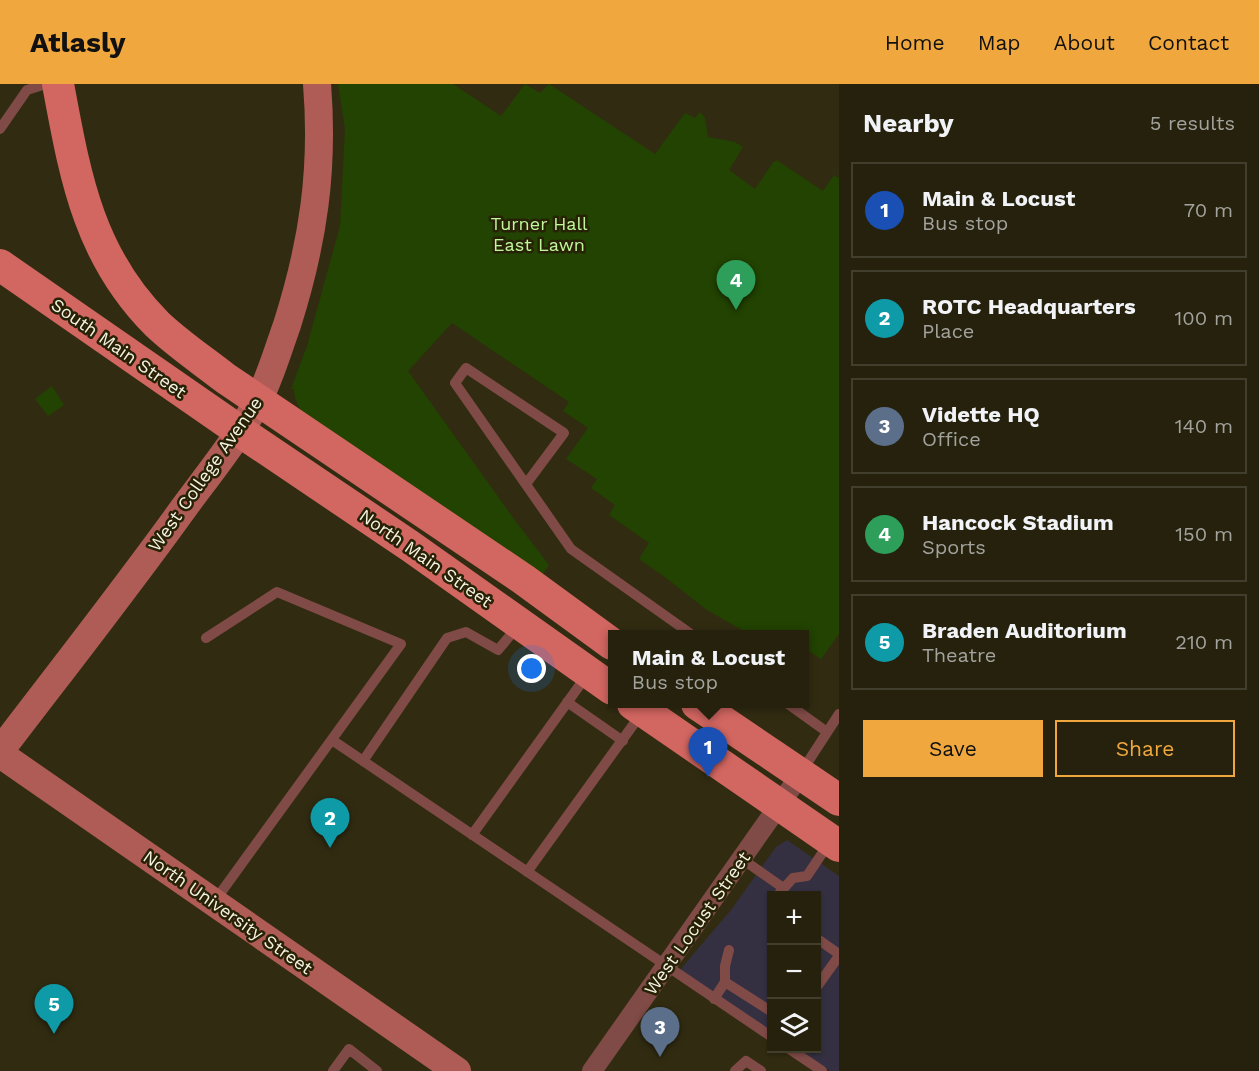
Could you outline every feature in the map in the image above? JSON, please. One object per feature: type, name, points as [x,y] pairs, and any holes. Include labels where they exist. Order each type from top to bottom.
[{"type":"main road","name":"North Main Street","points":[[58,84],[80,194],[94,231],[113,268],[136,300],[158,324],[181,344],[258,401],[523,579],[608,641]]},
{"type":"main road","name":"West College Avenue","points":[[0,752],[160,540],[258,401],[284,333],[302,277],[309,244],[320,144],[317,84]]},
{"type":"main road","name":"South Main Street","points":[[0,265],[238,430]]},
{"type":"main road","name":"North Main Street","points":[[238,430],[600,681]]},
{"type":"main road","points":[[640,708],[835,843]]},
{"type":"main road","points":[[703,708],[839,800]]},
{"type":"main road","name":"North University Street","points":[[0,752],[457,1071]]},
{"type":"street","name":"West Locust Street","points":[[592,1071],[801,774]]},
{"type":"lane","points":[[0,129],[27,90],[46,84]]},
{"type":"lane","points":[[526,484],[564,433],[466,368],[455,383],[571,549],[685,630]]},
{"type":"lane","points":[[206,638],[277,592],[401,644],[214,903]]},
{"type":"lane","points":[[363,761],[447,638],[466,632],[498,650],[520,624]]},
{"type":"lane","points":[[472,835],[567,702],[600,681]]},
{"type":"lane","points":[[567,702],[623,741]]},
{"type":"lane","points":[[527,872],[623,741],[639,708]]},
{"type":"lane","points":[[794,708],[827,732]]},
{"type":"lane","points":[[801,774],[839,714]]},
{"type":"lane","points":[[332,740],[767,1035]]},
{"type":"lane","points":[[781,891],[793,878],[807,876],[835,843]]},
{"type":"lane","points":[[742,859],[779,891]]},
{"type":"lane","points":[[821,942],[839,955],[821,981]]},
{"type":"lane","points":[[714,999],[725,982],[724,966],[729,950]]},
{"type":"lane","points":[[725,982],[767,1009]]},
{"type":"lane","points":[[333,1071],[349,1049],[377,1071]]},
{"type":"lane","points":[[795,1053],[822,1071]]},
{"type":"lane","points":[[735,1071],[746,1061],[761,1071]]},
{"type":"shaded area","points":[[787,840],[839,876],[839,1071],[830,1071],[802,1053],[821,1053],[821,891],[767,891],[767,1029],[679,971],[731,910],[776,847]]},
{"type":"green space","name":"Turner Hall East Lawn","points":[[338,84],[453,84],[501,116],[525,84],[540,93],[549,84],[655,154],[685,113],[695,118],[700,112],[705,118],[708,137],[735,142],[743,147],[729,170],[755,189],[774,161],[778,161],[823,191],[834,175],[839,178],[839,634],[821,659],[809,651],[809,630],[742,630],[707,610],[639,559],[649,543],[609,515],[615,505],[591,488],[597,479],[566,459],[588,428],[563,411],[569,402],[452,323],[408,371],[549,565],[540,578],[302,414],[294,389],[291,389],[307,346],[340,226],[345,129]]},
{"type":"green space","points":[[52,386],[64,405],[48,416],[35,399]]},
{"type":"place","name":"Hancock Stadium","points":[[736,310]]},
{"type":"place","name":"Main & Locust","points":[[708,777]]},
{"type":"place","name":"ROTC Headquarters","points":[[330,848]]},
{"type":"place","name":"Braden Auditorium","points":[[54,1034]]},
{"type":"place","name":"Vidette HQ","points":[[660,1057]]}]
